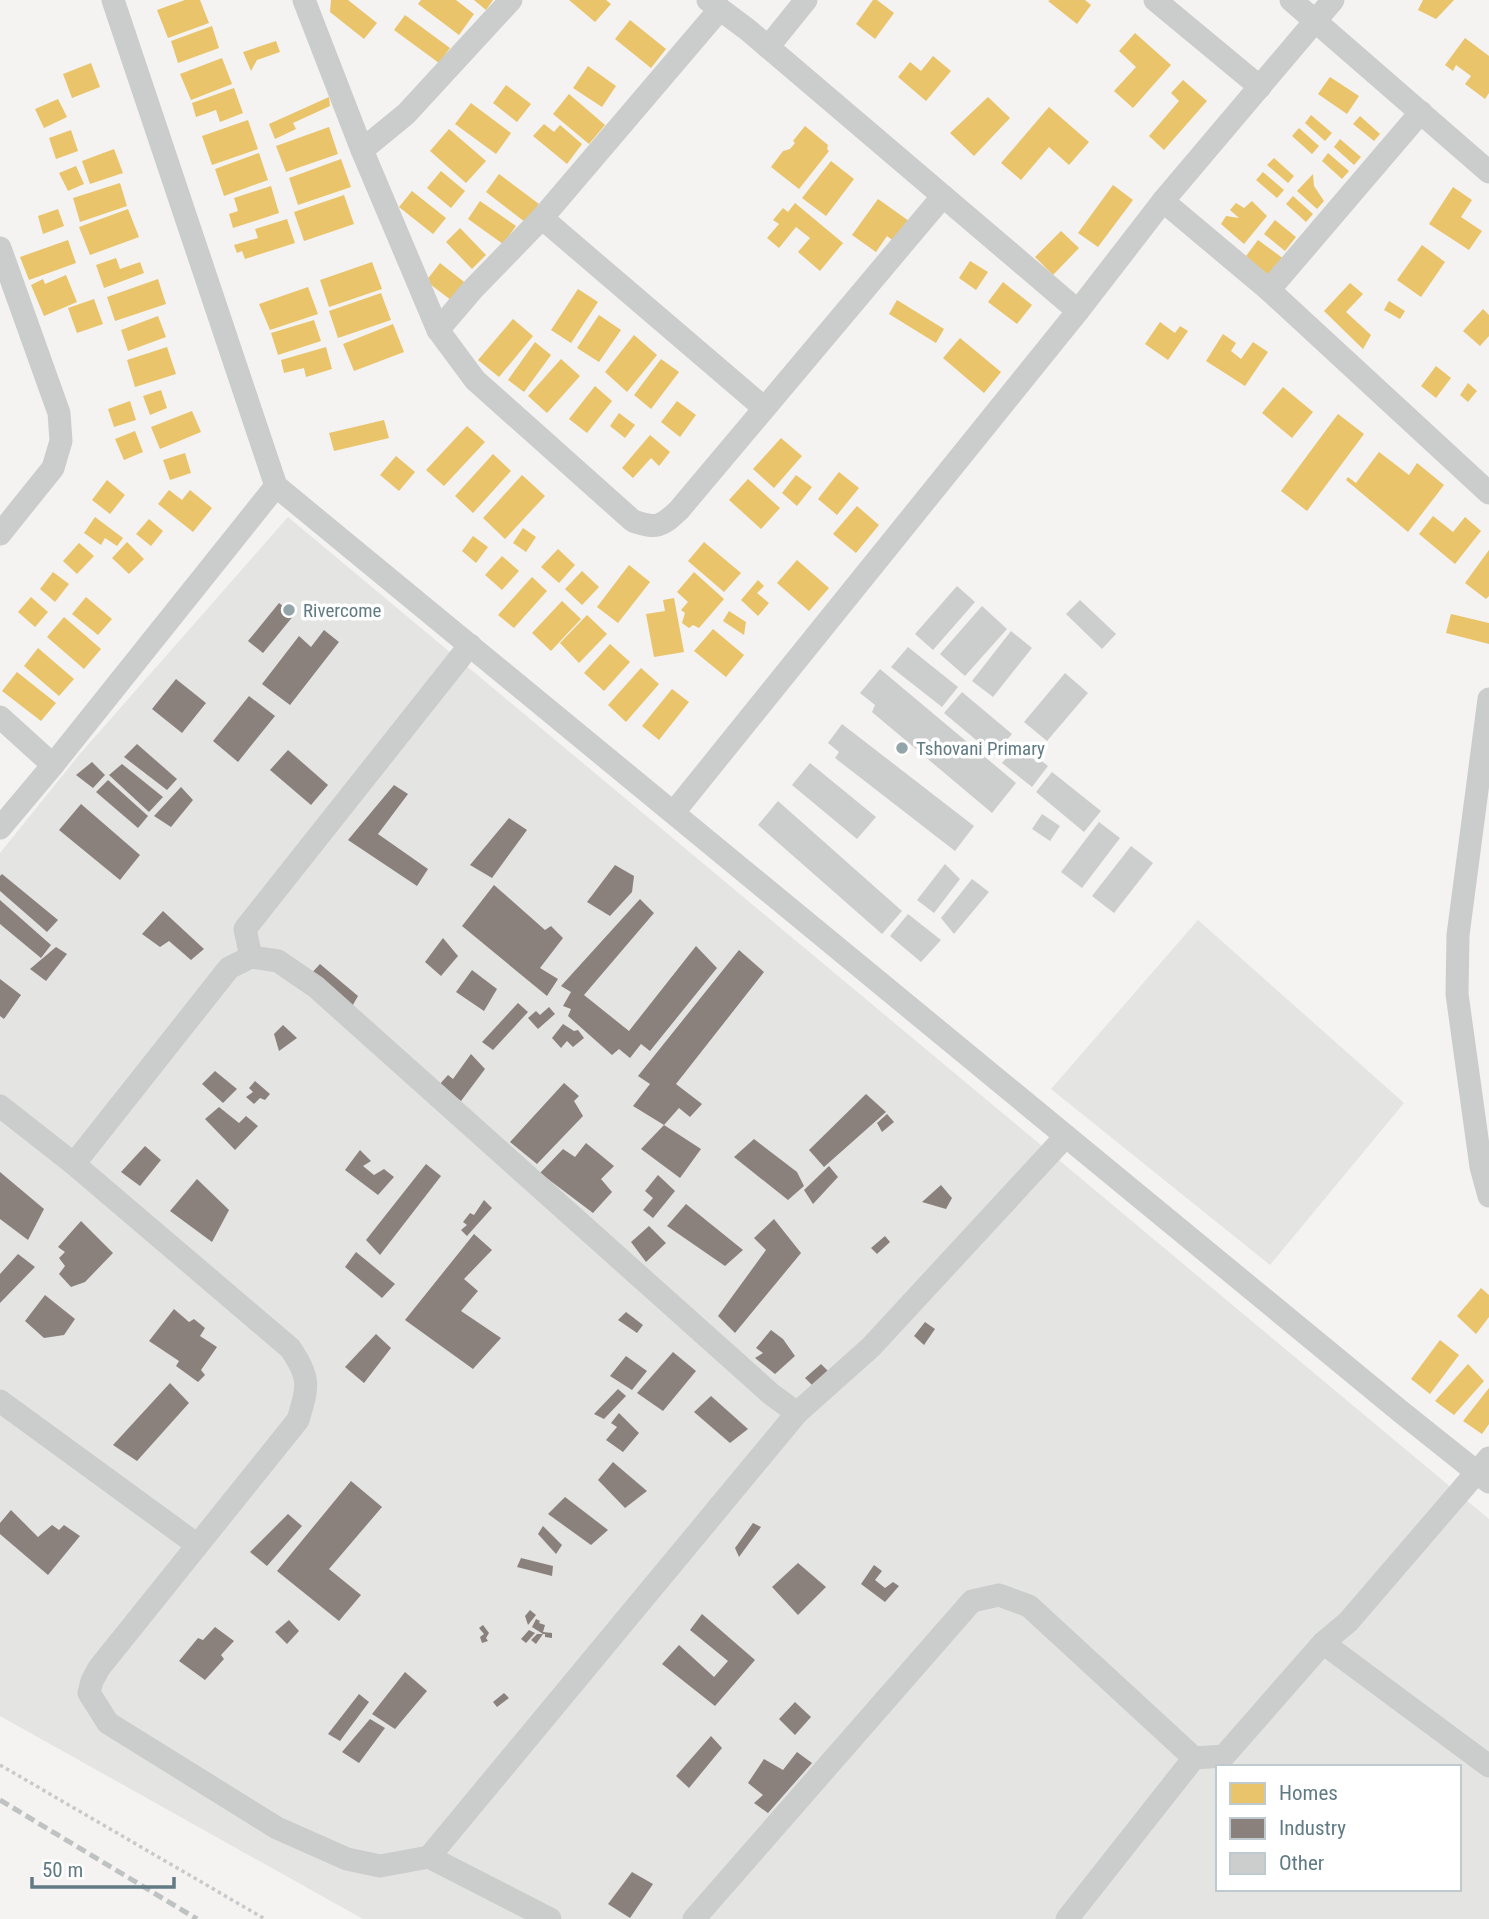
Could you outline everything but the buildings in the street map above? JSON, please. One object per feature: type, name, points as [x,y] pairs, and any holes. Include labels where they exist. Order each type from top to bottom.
[{"type":"street","points":[[113,0],[276,486],[1066,1136],[1485,1471],[1348,1622],[1323,1643],[1224,1756],[1194,1758],[1029,1606],[999,1595],[972,1601],[694,1919]]},
{"type":"street","points":[[304,0],[362,150],[438,330],[475,380],[633,521],[652,527],[665,523],[679,510],[943,196]]},
{"type":"street","points":[[362,150],[406,114],[510,0]]},
{"type":"street","points":[[768,47],[806,0]]},
{"type":"street","points":[[1155,0],[1260,87]]},
{"type":"street","points":[[1291,0],[1489,172]]},
{"type":"street","points":[[674,812],[1077,312],[1163,201],[1333,0]]},
{"type":"street","points":[[438,330],[473,289],[542,218],[714,4],[768,47],[1077,312]]},
{"type":"street","points":[[1269,290],[1421,112]]},
{"type":"street","points":[[1163,201],[1269,290],[1488,491]]},
{"type":"street","points":[[542,218],[764,408]]},
{"type":"street","points":[[0,248],[59,413],[61,441],[53,468],[0,534]]},
{"type":"street","points":[[0,828],[276,486]]},
{"type":"street","points":[[251,957],[245,929],[470,645]]},
{"type":"street","points":[[1489,699],[1458,935],[1457,994],[1480,1167],[1489,1196]]},
{"type":"street","points":[[0,717],[53,765]]},
{"type":"street","points":[[74,1164],[229,968],[251,957],[278,961],[316,987],[771,1394],[797,1413]]},
{"type":"street","points":[[0,1106],[74,1164],[290,1349],[303,1367],[307,1390],[298,1420],[99,1668],[89,1693],[108,1723],[277,1829],[347,1860],[380,1866],[429,1857],[550,1919]]},
{"type":"street","points":[[429,1857],[797,1413],[888,1328],[1066,1136]]},
{"type":"street","points":[[0,1401],[196,1545]]},
{"type":"street","points":[[1323,1643],[1489,1766]]},
{"type":"street","points":[[1067,1919],[1194,1758]]},
{"type":"path","points":[[0,1765],[265,1919]]},
{"type":"shaded area","points":[[288,517],[1489,1519],[1489,1919],[363,1919],[0,1716],[0,853],[79,755]]},
{"type":"shaded area","points":[[1198,920],[1404,1103],[1270,1265],[1051,1089]]},
{"type":"railway","points":[[0,1800],[197,1919]]},
{"type":"place","name":"Rivercome","points":[[289,610]]},
{"type":"place","name":"Tshovani Primary","points":[[902,748]]}]
